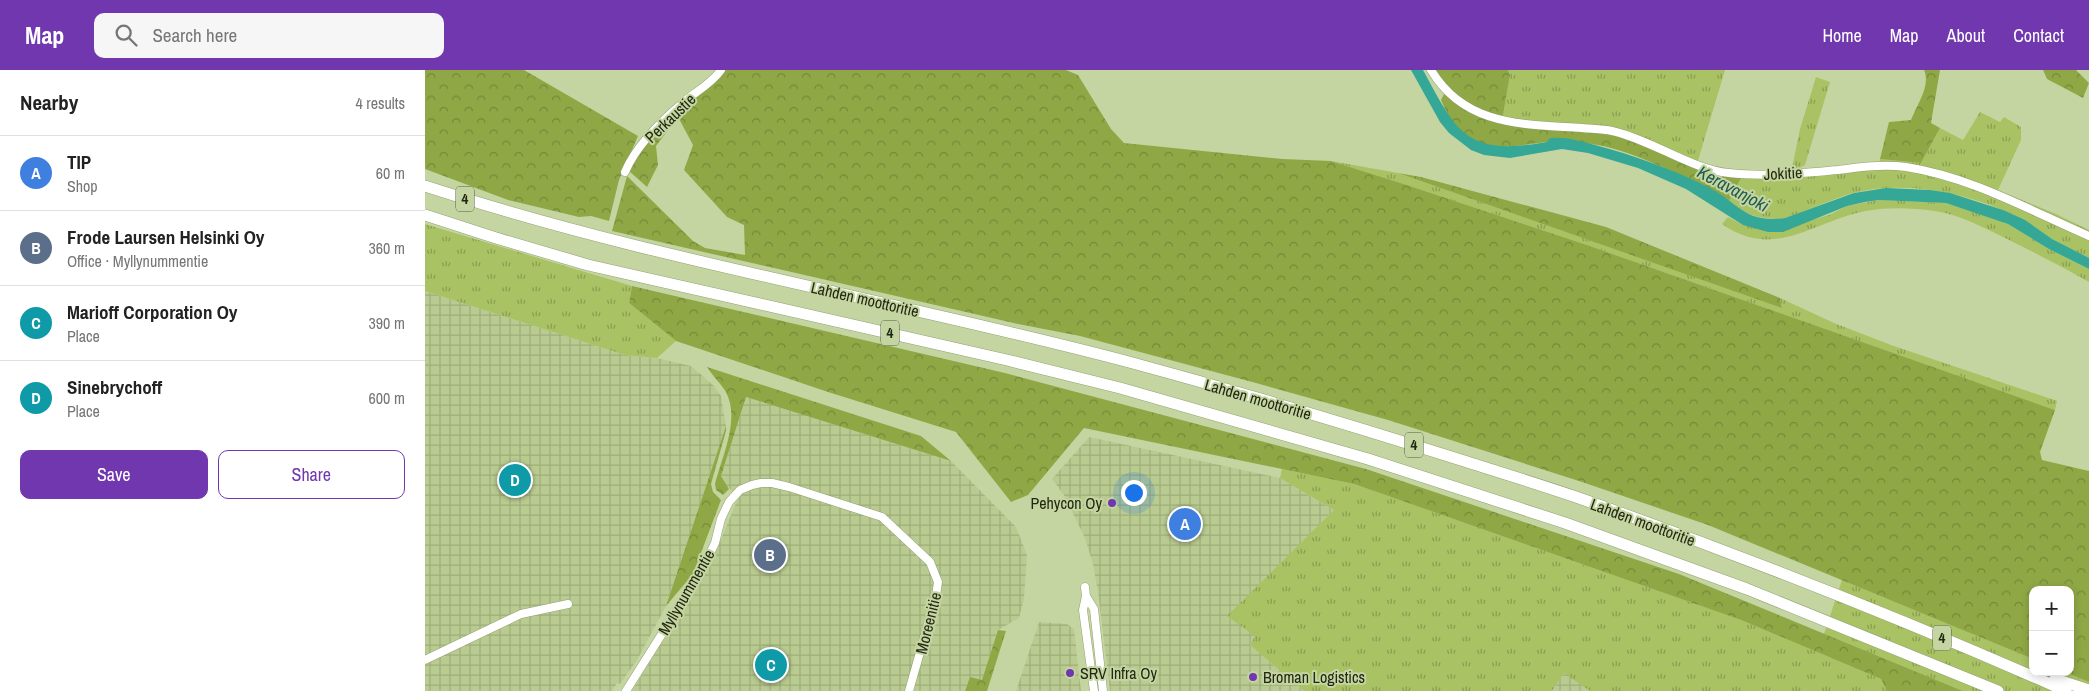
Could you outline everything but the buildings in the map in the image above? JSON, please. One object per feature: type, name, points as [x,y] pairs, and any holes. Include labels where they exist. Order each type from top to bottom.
[{"type":"highway","name":"Lahden moottoritie","points":[[425,186],[505,212],[591,235],[751,274],[1015,333],[1127,362],[1379,434],[1574,496],[1765,567],[1992,658],[2066,691]]},
{"type":"highway","name":"Lahden moottoritie","points":[[425,215],[588,265],[968,351],[1120,388],[1368,459],[1565,523],[1747,589],[1998,691]]},
{"type":"highway","points":[[1992,658],[2029,670]]},
{"type":"highway","points":[[2046,676],[2089,690]]},
{"type":"street","name":"Perkaustie","points":[[625,172],[635,152],[669,114],[710,82],[721,70]]},
{"type":"street","name":"Jokitie","points":[[1431,70],[1439,83],[1462,104],[1484,116],[1502,121],[1524,125],[1611,131],[1649,143],[1697,164],[1726,173],[1754,174],[1879,166],[1905,167],[1975,185],[2089,236]]},
{"type":"street","name":"Myllynummentie","points":[[626,691],[701,572],[715,544],[725,510],[729,502],[740,490],[761,482],[772,483],[882,516]]},
{"type":"street","name":"Moreenitie","points":[[882,516],[931,562],[938,582],[933,611],[909,691]]},
{"type":"street","points":[[1085,587],[1086,596],[1083,610],[1094,691]]},
{"type":"street","points":[[1086,596],[1094,609],[1103,691]]},
{"type":"street","points":[[425,660],[521,614],[568,604]]},
{"type":"shaded area","points":[[425,291],[625,355],[657,358],[691,366],[714,386],[721,396],[726,426],[666,606],[637,660],[620,684],[617,683],[612,691],[425,691]]},
{"type":"shaded area","points":[[746,397],[951,461],[1016,527],[1027,555],[1024,599],[1019,618],[998,630],[982,681],[970,677],[965,691],[632,691],[713,559],[738,498],[721,476]]},
{"type":"shaded area","points":[[1089,437],[1280,478],[1334,510],[1328,516],[1250,645],[1304,691],[1110,691],[1093,564],[1085,538],[1064,495],[1052,479]]},
{"type":"shaded area","points":[[1039,622],[1067,624],[1074,629],[1081,691],[1016,691]]},
{"type":"shaded area","points":[[1564,672],[1590,691],[1552,691]]},
{"type":"green space","points":[[425,70],[524,70],[638,136],[619,180],[609,221],[591,216],[579,217],[508,200],[425,169]]},
{"type":"green space","points":[[724,70],[1066,70],[1078,75],[1111,129],[1124,143],[1283,159],[1331,161],[1587,245],[2055,410],[2040,452],[2042,460],[2089,471],[2089,682],[2074,676],[2074,586],[2029,586],[2029,657],[1708,525],[1579,481],[1388,420],[1080,336],[1018,324],[612,231],[627,176],[693,241],[705,248],[745,255],[744,225],[727,217],[684,170],[693,145],[678,117],[656,146],[658,165],[647,187],[629,171],[659,128]]},
{"type":"green space","points":[[1431,70],[1508,70],[1510,75],[1502,121],[1611,131],[1697,164],[1743,174],[1729,201],[1708,188],[1662,167],[1628,153],[1604,146],[1563,142],[1513,146],[1481,143],[1471,139],[1457,129],[1441,100],[1446,90]]},
{"type":"green space","points":[[1508,70],[1725,70],[1697,164],[1502,121],[1510,75]]},
{"type":"green space","points":[[1924,70],[1940,70],[1931,123],[1940,128],[1921,163],[1880,159],[1889,122],[1911,120],[1925,89],[1926,76]]},
{"type":"green space","points":[[2043,70],[2076,70],[2089,83],[2083,98],[2047,79]]},
{"type":"green space","points":[[1816,77],[1830,82],[1805,165],[1792,172],[1879,166],[1880,159],[1921,163],[1940,128],[1963,140],[1980,112],[2000,122],[2004,117],[2021,127],[2021,140],[1998,190],[2089,230],[2089,258],[2048,237],[2027,222],[2004,211],[1963,196],[1940,192],[1918,189],[1874,189],[1853,193],[1785,218],[1777,219],[1762,218],[1741,210],[1729,201],[1743,174],[1791,173],[1800,129]]},
{"type":"green space","points":[[1331,161],[1398,173],[1782,307],[1780,298],[1834,323],[1891,345],[2057,401],[2055,410],[1587,245]]},
{"type":"green space","points":[[1398,173],[1421,177],[1606,227],[1780,298],[1782,308]]},
{"type":"green space","points":[[1879,200],[1946,203],[2008,224],[2049,249],[2089,269],[2089,282],[1979,225],[1952,215],[1934,211],[1900,208],[1866,211],[1777,239],[1759,239],[1741,234],[1722,224],[1728,217],[1743,225],[1815,219],[1829,215],[1847,206]]},
{"type":"green space","points":[[425,224],[632,286],[629,303],[676,341],[657,358],[625,355],[425,291]]},
{"type":"green space","points":[[632,286],[1005,373],[1366,469],[1679,574],[1963,691],[1887,691],[1881,679],[1741,620],[1354,484],[1084,428],[1028,495],[1011,502],[956,432],[828,392],[676,341],[629,303]]},
{"type":"green space","points":[[707,367],[921,436],[951,461],[746,397],[721,476],[729,489],[723,495],[716,490],[715,484],[729,436],[731,411],[724,389]]},
{"type":"green space","points":[[726,426],[711,484],[713,492],[721,500],[693,574],[666,606]]},
{"type":"green space","points":[[1282,469],[1354,484],[1741,620],[1881,679],[1887,691],[1590,691],[1564,673],[1552,691],[1304,691],[1250,645],[1255,636],[1227,616],[1334,510],[1280,478]]},
{"type":"green space","points":[[1842,580],[2029,657],[2029,676],[2074,676],[2089,682],[2089,691],[1963,691],[1824,634]]},
{"type":"green space","points":[[998,630],[1006,631],[987,691],[965,691],[970,677],[982,680]]},
{"type":"water","points":[[1411,70],[1423,70],[1446,111],[1457,125],[1468,136],[1482,143],[1499,146],[1520,146],[1547,142],[1550,138],[1556,138],[1610,149],[1638,158],[1706,186],[1742,210],[1759,218],[1785,218],[1854,193],[1886,188],[1950,193],[2003,210],[2025,220],[2052,239],[2089,258],[2089,269],[2049,249],[2008,224],[1946,203],[1879,200],[1865,202],[1847,206],[1783,232],[1768,232],[1743,225],[1686,189],[1638,168],[1588,153],[1562,149],[1510,158],[1484,155],[1471,150],[1449,133],[1440,122]]},
{"type":"place","name":"Sinebrychoff","points":[[515,480]]},
{"type":"place","name":"Pehycon Oy","points":[[1112,503]]},
{"type":"place","name":"TIP","points":[[1185,524]]},
{"type":"place","name":"Frode Laursen Helsinki Oy","points":[[770,555]]},
{"type":"place","name":"Marioff Corporation Oy","points":[[771,665]]},
{"type":"place","name":"SRV Infra Oy","points":[[1070,673]]},
{"type":"place","name":"Broman Logistics","points":[[1253,677]]},
{"type":"water label","name":"Keravanjoki","points":[[1733,189]]}]
